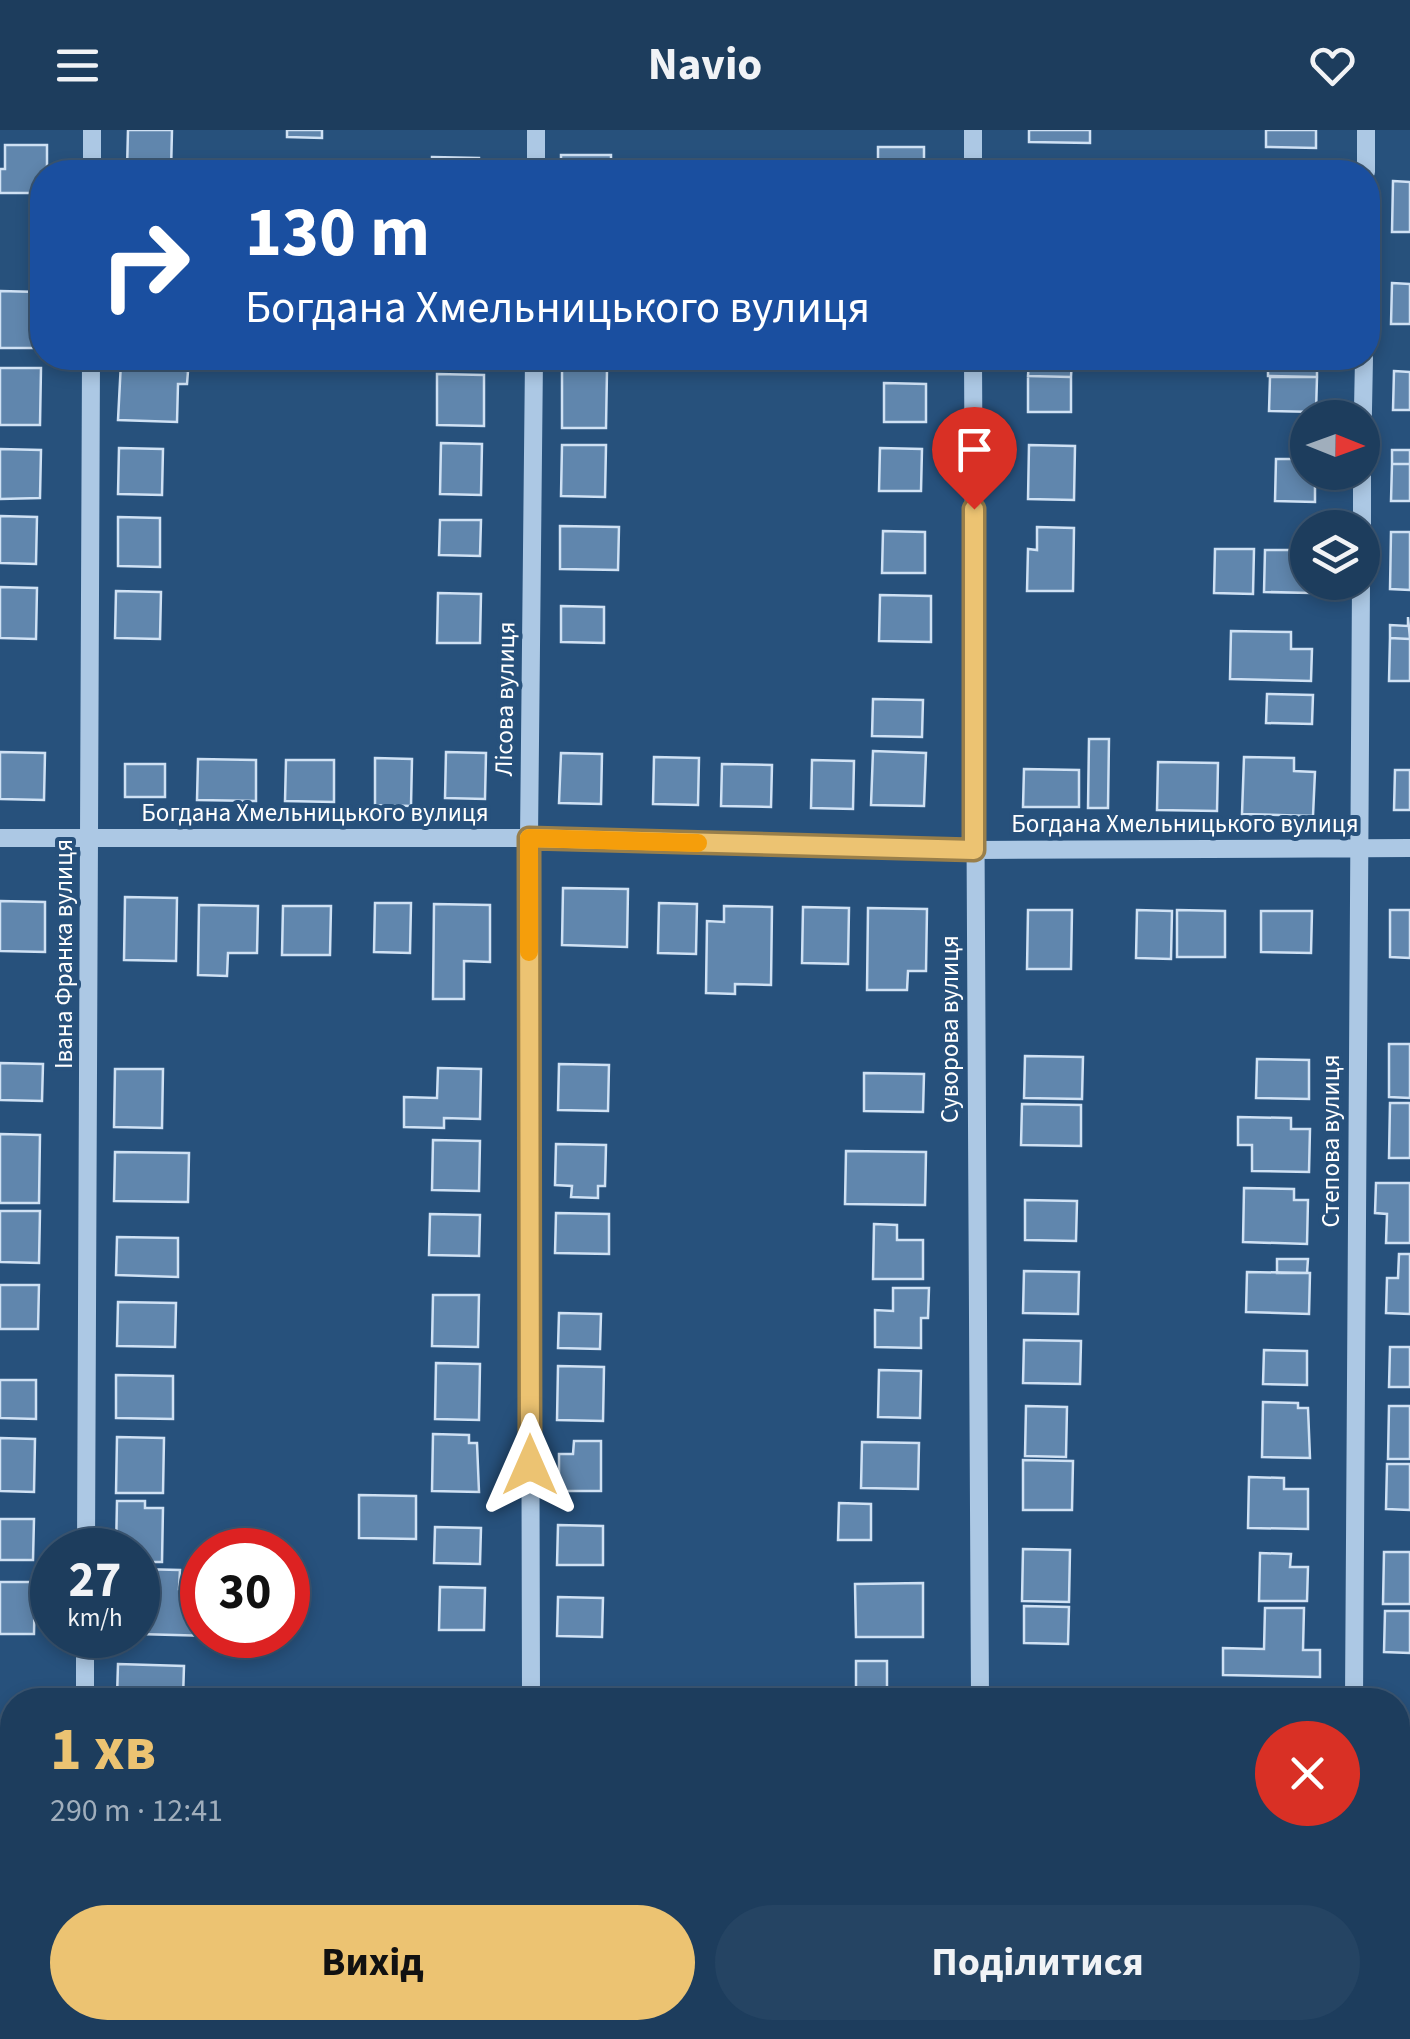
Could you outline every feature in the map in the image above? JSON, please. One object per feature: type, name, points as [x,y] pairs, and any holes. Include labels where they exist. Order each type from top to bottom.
[{"type":"street","points":[[92,130],[92,160]]},
{"type":"street","points":[[536,130],[536,160]]},
{"type":"street","points":[[973,130],[973,160]]},
{"type":"street","points":[[1366,130],[1366,160]]},
{"type":"street","name":"Івана Франка вулиця","points":[[86,1528],[91,370]]},
{"type":"street","name":"Лісова вулиця","points":[[530,1688],[529,838],[534,370]]},
{"type":"street","name":"Суворова вулиця","points":[[973,370],[980,1688]]},
{"type":"street","points":[[1363,400],[1364,370]]},
{"type":"street","name":"Степова вулиця","points":[[1354,1688],[1361,600]]},
{"type":"street","name":"Богдана Хмельницького вулиця","points":[[0,838],[529,838],[974,850],[1410,848]]},
{"type":"street","points":[[85,1688],[86,1658]]},
{"type":"building","points":[[128,130],[172,130],[171,160],[127,160]]},
{"type":"building","points":[[287,130],[322,130],[322,138],[287,137]]},
{"type":"building","points":[[1029,130],[1090,130],[1090,143],[1029,142]]},
{"type":"building","points":[[1266,130],[1316,130],[1316,148],[1266,147]]},
{"type":"building","points":[[5,145],[47,145],[47,160],[30,160],[30,193],[0,193],[0,169],[5,169]]},
{"type":"building","points":[[878,147],[924,147],[924,160],[878,160]]},
{"type":"building","points":[[561,155],[611,155],[611,160],[561,160]]},
{"type":"building","points":[[432,157],[479,158],[479,160]]},
{"type":"building","points":[[1393,181],[1410,182],[1410,232],[1392,232]]},
{"type":"building","points":[[1392,283],[1410,284],[1410,324],[1391,324]]},
{"type":"building","points":[[0,291],[30,292],[30,348],[0,348]]},
{"type":"building","points":[[0,368],[41,370],[40,425],[0,425]]},
{"type":"building","points":[[121,370],[188,371],[187,384],[178,384],[177,422],[118,420]]},
{"type":"building","points":[[562,370],[607,370],[606,428],[562,428]]},
{"type":"building","points":[[1028,370],[1071,370],[1071,377],[1028,376]]},
{"type":"building","points":[[1268,370],[1317,370],[1317,377],[1268,376]]},
{"type":"building","points":[[1394,371],[1410,372],[1410,410],[1393,410]]},
{"type":"building","points":[[437,374],[484,375],[484,426],[437,425]]},
{"type":"building","points":[[1028,376],[1071,377],[1071,412],[1028,412]]},
{"type":"building","points":[[1270,377],[1317,377],[1316,400],[1290,400],[1290,411],[1269,411]]},
{"type":"building","points":[[884,383],[926,384],[926,422],[884,422]]},
{"type":"building","points":[[441,443],[482,444],[481,495],[440,494]]},
{"type":"building","points":[[562,445],[606,445],[605,497],[561,496]]},
{"type":"building","points":[[1029,445],[1075,446],[1074,500],[1028,499]]},
{"type":"building","points":[[119,448],[163,449],[162,495],[118,494]]},
{"type":"building","points":[[880,448],[922,449],[921,491],[879,491]]},
{"type":"building","points":[[0,449],[41,450],[40,498],[0,499]]},
{"type":"building","points":[[1392,450],[1410,450],[1410,464],[1392,464]]},
{"type":"building","points":[[1276,459],[1290,459],[1290,490],[1315,490],[1315,502],[1275,501]]},
{"type":"building","points":[[1392,464],[1410,464],[1410,501],[1391,501]]},
{"type":"building","points":[[0,516],[37,517],[36,564],[0,563]]},
{"type":"building","points":[[118,517],[160,518],[160,567],[118,566]]},
{"type":"building","points":[[440,520],[481,520],[480,556],[439,555]]},
{"type":"building","points":[[560,526],[619,527],[618,570],[560,569]]},
{"type":"building","points":[[1037,527],[1074,528],[1073,591],[1027,591],[1028,549],[1037,550]]},
{"type":"building","points":[[883,531],[925,532],[925,573],[882,573]]},
{"type":"building","points":[[1391,532],[1410,532],[1410,590],[1390,589]]},
{"type":"building","points":[[1215,549],[1254,549],[1253,594],[1214,593]]},
{"type":"building","points":[[1265,550],[1290,550],[1290,593],[1264,592]]},
{"type":"building","points":[[0,587],[37,588],[36,639],[0,638]]},
{"type":"building","points":[[116,591],[161,592],[160,639],[115,638]]},
{"type":"building","points":[[438,593],[481,594],[480,643],[437,643]]},
{"type":"building","points":[[880,595],[931,596],[931,642],[879,641]]},
{"type":"building","points":[[561,606],[604,607],[604,643],[561,642]]},
{"type":"building","points":[[1408,617],[1410,639],[1390,638],[1390,625],[1408,626]]},
{"type":"building","points":[[1231,631],[1291,632],[1291,649],[1312,649],[1311,681],[1230,679]]},
{"type":"building","points":[[1390,638],[1410,639],[1410,681],[1389,681]]},
{"type":"building","points":[[1267,694],[1313,695],[1312,724],[1266,723]]},
{"type":"building","points":[[873,699],[923,700],[922,737],[872,736]]},
{"type":"building","points":[[1089,739],[1109,739],[1108,808],[1088,808]]},
{"type":"building","points":[[873,751],[926,753],[924,806],[871,805]]},
{"type":"building","points":[[0,752],[45,753],[44,800],[0,799]]},
{"type":"building","points":[[446,752],[486,753],[485,799],[445,798]]},
{"type":"building","points":[[561,753],[602,754],[601,804],[559,803]]},
{"type":"building","points":[[654,757],[699,758],[698,805],[653,804]]},
{"type":"building","points":[[1244,757],[1294,758],[1294,771],[1315,772],[1313,816],[1242,814]]},
{"type":"building","points":[[375,758],[412,759],[411,806],[375,805]]},
{"type":"building","points":[[198,759],[256,760],[256,801],[197,800]]},
{"type":"building","points":[[286,760],[334,760],[334,802],[285,801]]},
{"type":"building","points":[[812,760],[854,761],[853,809],[811,808]]},
{"type":"building","points":[[1158,762],[1218,763],[1217,811],[1157,810]]},
{"type":"building","points":[[125,764],[165,764],[165,797],[125,797]]},
{"type":"building","points":[[722,764],[772,765],[771,807],[721,806]]},
{"type":"building","points":[[1024,769],[1079,770],[1079,807],[1023,807]]},
{"type":"building","points":[[1395,770],[1410,770],[1410,810],[1394,810]]},
{"type":"building","points":[[563,888],[628,889],[627,947],[562,945]]},
{"type":"building","points":[[125,897],[177,898],[176,961],[124,960]]},
{"type":"building","points":[[0,901],[45,902],[45,952],[0,951]]},
{"type":"building","points":[[375,903],[411,903],[410,953],[374,952]]},
{"type":"building","points":[[659,903],[697,904],[696,954],[658,953]]},
{"type":"building","points":[[434,904],[490,905],[490,962],[464,961],[464,999],[433,999]]},
{"type":"building","points":[[199,905],[258,906],[257,953],[228,953],[227,976],[198,975]]},
{"type":"building","points":[[283,906],[331,906],[330,955],[282,955]]},
{"type":"building","points":[[724,906],[772,907],[771,985],[735,984],[735,994],[706,993],[707,921],[724,922]]},
{"type":"building","points":[[803,907],[849,908],[848,964],[802,963]]},
{"type":"building","points":[[868,908],[927,909],[926,971],[908,971],[907,990],[867,990]]},
{"type":"building","points":[[1028,910],[1072,910],[1071,969],[1027,969]]},
{"type":"building","points":[[1137,910],[1172,911],[1171,959],[1136,958]]},
{"type":"building","points":[[1177,910],[1225,911],[1225,957],[1177,957]]},
{"type":"building","points":[[1390,910],[1410,910],[1410,958],[1390,957]]},
{"type":"building","points":[[1261,911],[1312,911],[1311,953],[1261,952]]},
{"type":"building","points":[[1389,1044],[1410,1044],[1410,1098],[1389,1097]]},
{"type":"building","points":[[1025,1056],[1083,1057],[1082,1099],[1024,1098]]},
{"type":"building","points":[[1257,1059],[1309,1060],[1309,1099],[1256,1098]]},
{"type":"building","points":[[0,1063],[43,1064],[42,1101],[0,1100]]},
{"type":"building","points":[[559,1064],[609,1065],[608,1111],[558,1110]]},
{"type":"building","points":[[438,1068],[481,1069],[480,1119],[444,1118],[444,1128],[404,1127],[404,1097],[437,1098]]},
{"type":"building","points":[[115,1069],[163,1069],[162,1128],[114,1127]]},
{"type":"building","points":[[864,1073],[924,1074],[923,1112],[864,1111]]},
{"type":"building","points":[[1390,1103],[1410,1103],[1410,1158],[1389,1158]]},
{"type":"building","points":[[1022,1104],[1081,1105],[1081,1146],[1021,1145]]},
{"type":"building","points":[[1238,1117],[1291,1118],[1291,1129],[1310,1129],[1309,1172],[1252,1171],[1252,1145],[1238,1145]]},
{"type":"building","points":[[0,1134],[40,1135],[39,1203],[0,1203]]},
{"type":"building","points":[[433,1140],[480,1141],[479,1191],[432,1190]]},
{"type":"building","points":[[556,1144],[606,1145],[605,1186],[598,1186],[598,1198],[571,1197],[572,1186],[555,1185]]},
{"type":"building","points":[[846,1151],[926,1152],[925,1205],[845,1204]]},
{"type":"building","points":[[115,1152],[189,1153],[188,1202],[114,1201]]},
{"type":"building","points":[[1376,1183],[1410,1183],[1410,1243],[1386,1243],[1387,1214],[1375,1213]]},
{"type":"building","points":[[1244,1188],[1294,1189],[1294,1200],[1308,1200],[1307,1244],[1243,1242]]},
{"type":"building","points":[[1025,1200],[1077,1201],[1076,1241],[1025,1240]]},
{"type":"building","points":[[0,1211],[40,1211],[39,1263],[0,1262]]},
{"type":"building","points":[[556,1213],[609,1214],[609,1254],[555,1253]]},
{"type":"building","points":[[430,1214],[480,1215],[479,1256],[429,1255]]},
{"type":"building","points":[[874,1224],[897,1225],[897,1240],[923,1240],[923,1279],[873,1279]]},
{"type":"building","points":[[117,1237],[178,1238],[178,1277],[116,1275]]},
{"type":"building","points":[[1399,1254],[1410,1254],[1410,1314],[1386,1313],[1387,1278],[1398,1278]]},
{"type":"building","points":[[1277,1259],[1308,1259],[1307,1273],[1277,1273]]},
{"type":"building","points":[[1024,1271],[1079,1272],[1078,1314],[1023,1313]]},
{"type":"building","points":[[1247,1272],[1310,1273],[1309,1314],[1246,1312]]},
{"type":"building","points":[[0,1285],[39,1285],[38,1329],[0,1329]]},
{"type":"building","points":[[893,1288],[929,1288],[928,1318],[921,1318],[921,1348],[875,1347],[875,1310],[893,1311]]},
{"type":"building","points":[[433,1295],[479,1295],[478,1347],[432,1346]]},
{"type":"building","points":[[118,1302],[176,1303],[175,1347],[117,1346]]},
{"type":"building","points":[[559,1313],[601,1314],[600,1349],[558,1348]]},
{"type":"building","points":[[1024,1340],[1081,1341],[1080,1384],[1023,1383]]},
{"type":"building","points":[[1390,1347],[1410,1347],[1410,1387],[1389,1387]]},
{"type":"building","points":[[1264,1350],[1307,1351],[1307,1385],[1263,1384]]},
{"type":"building","points":[[436,1363],[480,1364],[479,1420],[435,1419]]},
{"type":"building","points":[[558,1366],[604,1367],[603,1421],[557,1420]]},
{"type":"building","points":[[879,1370],[921,1371],[920,1418],[878,1417]]},
{"type":"building","points":[[116,1375],[173,1376],[173,1419],[116,1418]]},
{"type":"building","points":[[0,1380],[36,1380],[36,1419],[0,1418]]},
{"type":"building","points":[[1263,1402],[1298,1403],[1298,1408],[1308,1408],[1310,1458],[1262,1457]]},
{"type":"building","points":[[1026,1406],[1067,1407],[1066,1457],[1025,1456]]},
{"type":"building","points":[[1389,1406],[1410,1406],[1410,1459],[1388,1459]]},
{"type":"building","points":[[433,1434],[469,1435],[469,1443],[477,1443],[479,1492],[432,1491]]},
{"type":"building","points":[[117,1437],[164,1438],[163,1493],[116,1493]]},
{"type":"building","points":[[0,1438],[35,1439],[34,1492],[0,1491]]},
{"type":"building","points":[[574,1441],[601,1441],[601,1491],[559,1491],[559,1454],[573,1454]]},
{"type":"building","points":[[862,1442],[919,1443],[918,1489],[861,1488]]},
{"type":"building","points":[[1023,1460],[1073,1461],[1072,1510],[1023,1510]]},
{"type":"building","points":[[1387,1464],[1410,1464],[1410,1510],[1386,1509]]},
{"type":"building","points":[[1249,1477],[1284,1478],[1284,1489],[1308,1489],[1308,1529],[1248,1528]]},
{"type":"building","points":[[359,1495],[416,1496],[416,1539],[359,1538]]},
{"type":"building","points":[[117,1501],[145,1501],[145,1508],[163,1508],[162,1562],[160,1528],[116,1528]]},
{"type":"building","points":[[839,1503],[871,1504],[871,1540],[838,1540]]},
{"type":"building","points":[[0,1519],[34,1519],[34,1528],[30,1528],[30,1560],[0,1560]]},
{"type":"building","points":[[558,1525],[603,1526],[603,1565],[557,1565]]},
{"type":"building","points":[[435,1527],[481,1528],[480,1564],[434,1563]]},
{"type":"building","points":[[1023,1549],[1070,1550],[1069,1602],[1022,1601]]},
{"type":"building","points":[[1384,1552],[1410,1552],[1410,1604],[1383,1604]]},
{"type":"building","points":[[1260,1553],[1291,1554],[1290,1567],[1308,1567],[1307,1601],[1259,1601]]},
{"type":"building","points":[[160,1570],[180,1570],[180,1635],[160,1635]]},
{"type":"building","points":[[0,1582],[30,1582],[30,1634],[0,1634]]},
{"type":"building","points":[[923,1583],[923,1637],[856,1637],[855,1584]]},
{"type":"building","points":[[440,1587],[485,1588],[484,1630],[439,1630]]},
{"type":"building","points":[[558,1597],[603,1598],[602,1637],[557,1636]]},
{"type":"building","points":[[1024,1606],[1069,1607],[1068,1644],[1024,1643]]},
{"type":"building","points":[[1265,1608],[1304,1608],[1303,1650],[1320,1650],[1320,1677],[1223,1675],[1223,1648],[1264,1649]]},
{"type":"building","points":[[1385,1611],[1410,1611],[1410,1653],[1384,1652]]},
{"type":"building","points":[[856,1661],[887,1661],[887,1688],[856,1688]]},
{"type":"building","points":[[118,1664],[184,1666],[183,1688],[117,1688]]},
{"type":"slow traffic","points":[[529,952],[529,838],[698,843]]},
{"type":"route","points":[[530,1465],[529,838],[974,850],[974,509]]}]
